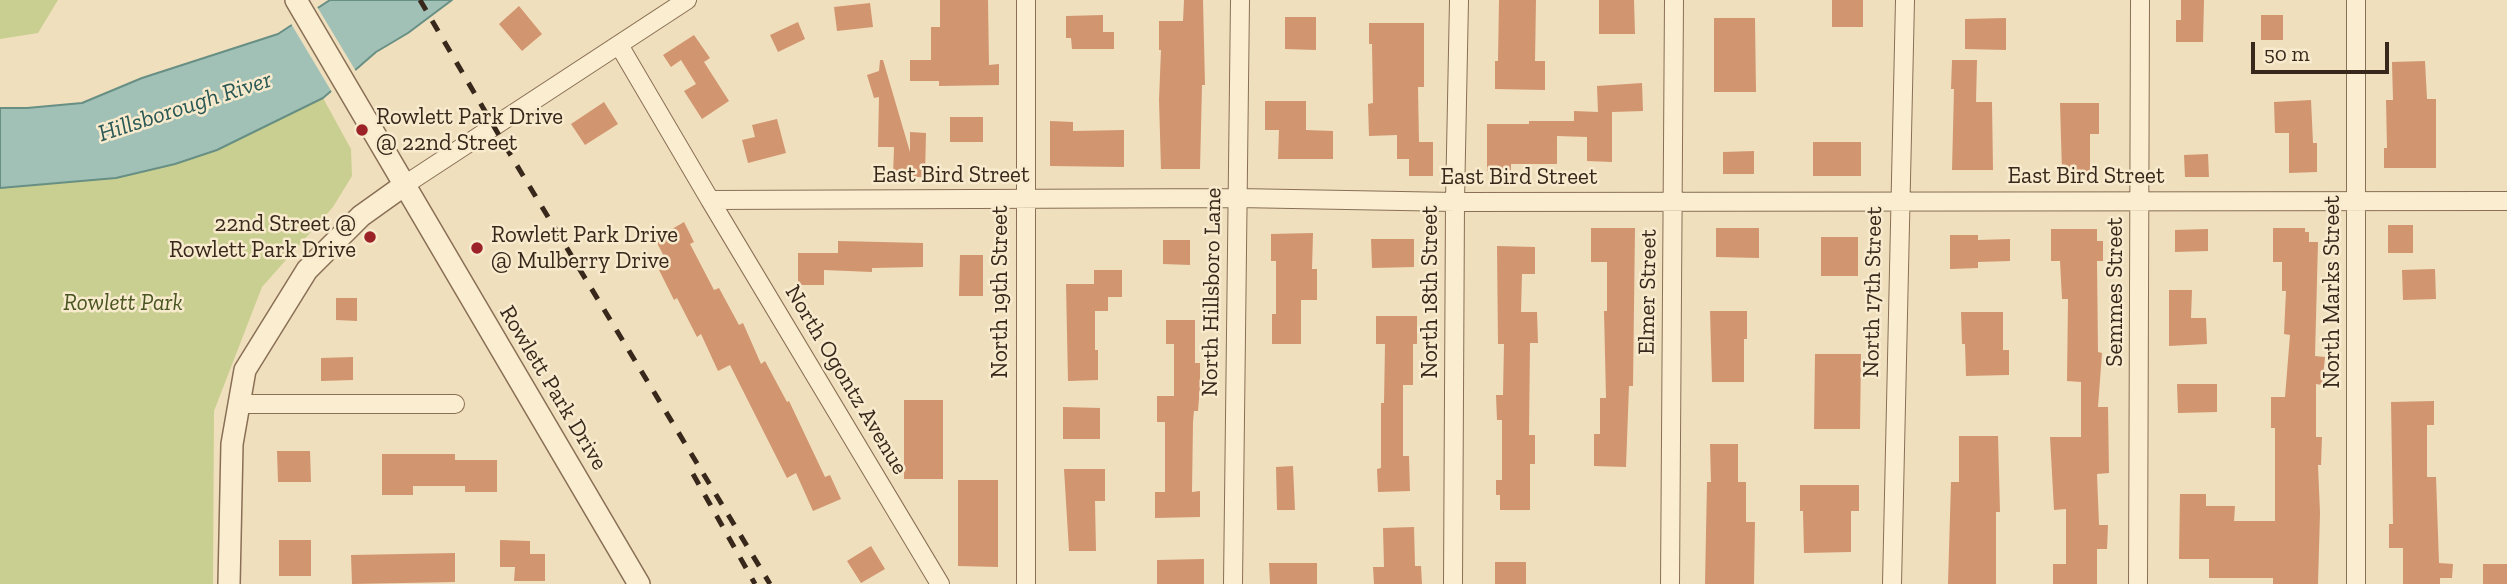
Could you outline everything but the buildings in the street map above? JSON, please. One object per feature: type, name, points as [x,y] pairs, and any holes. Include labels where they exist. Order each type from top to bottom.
[{"type":"street","name":"Rowlett Park Drive","points":[[296,0],[639,584]]},
{"type":"street","points":[[229,584],[232,444],[245,370],[307,270],[361,216],[403,186],[687,0]]},
{"type":"street","name":"North 19th Street","points":[[1026,0],[1026,584]]},
{"type":"street","name":"North Hillsboro Lane","points":[[1233,584],[1240,0]]},
{"type":"street","name":"North 18th Street","points":[[1453,584],[1459,0]]},
{"type":"street","name":"Elmer Street","points":[[1670,584],[1674,0]]},
{"type":"street","name":"North 17th Street","points":[[1892,584],[1905,0]]},
{"type":"street","name":"Semmes Street","points":[[2138,584],[2140,0]]},
{"type":"street","name":"North Marks Street","points":[[2356,0],[2356,584]]},
{"type":"street","points":[[619,45],[710,200]]},
{"type":"street","name":"East Bird Street","points":[[710,200],[1238,198],[1455,202],[2507,201]]},
{"type":"street","name":"North Ogontz Avenue","points":[[710,200],[940,584]]},
{"type":"street","points":[[238,404],[454,404]]},
{"type":"green space","points":[[0,0],[58,0],[38,33],[0,39]]},
{"type":"green space","name":"Rowlett Park","points":[[323,98],[351,149],[352,176],[333,207],[262,287],[214,411],[213,584],[0,584],[0,188],[116,178],[175,164],[217,150]]},
{"type":"water","name":"Hillsborough River","points":[[330,0],[452,0],[408,33],[376,52],[323,98],[217,150],[175,164],[116,178],[0,188],[0,108],[82,103],[142,78],[278,34]]},
{"type":"pier","points":[[316,5],[357,73],[333,94],[290,22]]},
{"type":"railway","points":[[420,0],[770,584]]},
{"type":"railway","points":[[693,474],[755,584]]},
{"type":"place","name":"Rowlett Park Drive @ 22nd Street","points":[[362,130]]},
{"type":"place","name":"22nd Street @ Rowlett Park Drive","points":[[370,237]]},
{"type":"place","name":"Rowlett Park Drive @ Mulberry Drive","points":[[477,248]]}]
